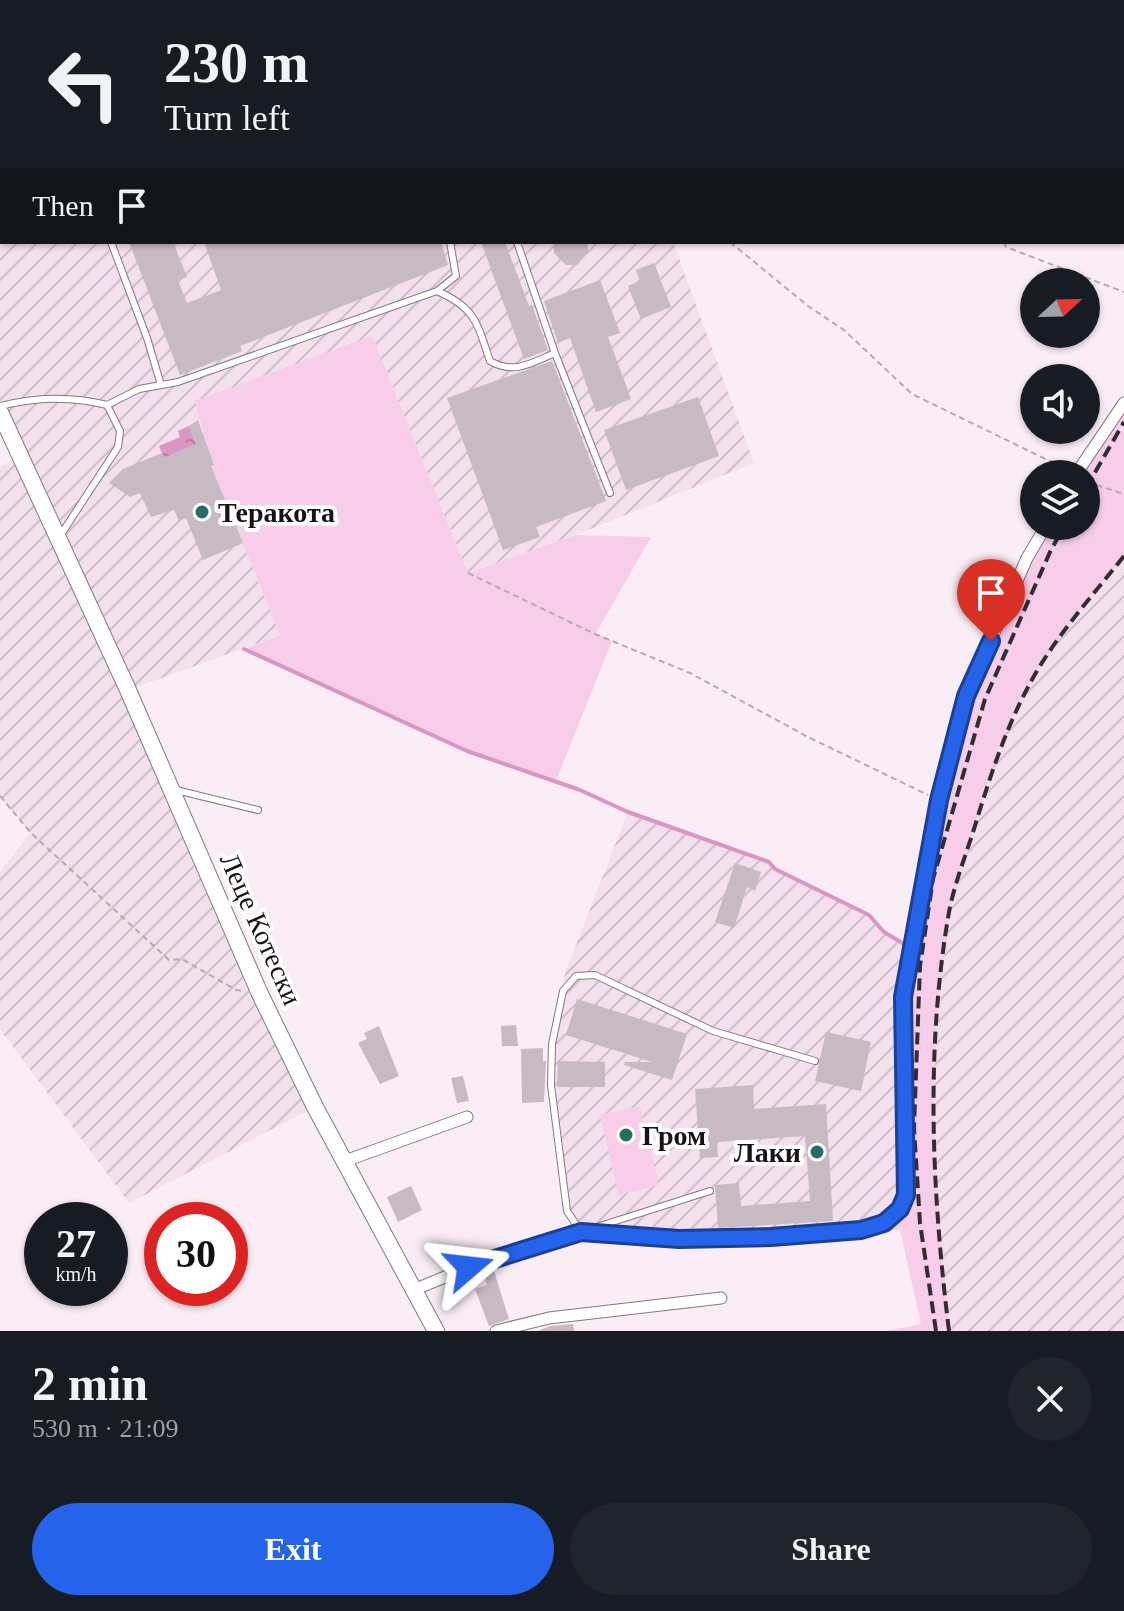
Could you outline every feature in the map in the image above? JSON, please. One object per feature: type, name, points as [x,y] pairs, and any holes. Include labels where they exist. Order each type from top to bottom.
[{"type":"main road","name":"Леце Котески","points":[[0,412],[171,788],[260,994],[436,1331]]},
{"type":"street","points":[[1085,460],[1124,403]]},
{"type":"street","points":[[416,1289],[469,1267],[581,1232],[679,1239],[817,1234],[861,1230],[884,1223],[900,1209],[906,1195],[903,997],[939,800],[966,696],[1038,540]]},
{"type":"street","points":[[345,1161],[467,1117]]},
{"type":"street","points":[[496,1331],[549,1318],[721,1298]]},
{"type":"lane","points":[[112,244],[161,385]]},
{"type":"lane","points":[[0,406],[31,399],[65,398],[107,405],[139,389],[178,382],[437,291],[456,276],[450,244]]},
{"type":"lane","points":[[518,244],[555,353],[610,493]]},
{"type":"lane","points":[[437,291],[460,301],[477,322],[490,361],[503,369],[522,367],[555,353]]},
{"type":"lane","points":[[59,539],[118,447],[120,431],[107,405]]},
{"type":"lane","points":[[171,788],[258,810]]},
{"type":"lane","points":[[710,1191],[581,1232],[567,1211],[551,1085],[552,1044],[563,991],[576,976],[595,975],[713,1031],[815,1061]]},
{"type":"path","points":[[732,244],[808,306],[844,330],[912,394],[1047,460]]},
{"type":"path","points":[[1005,244],[1124,292]]},
{"type":"path","points":[[1100,486],[1124,494]]},
{"type":"path","points":[[468,573],[595,634],[690,673],[808,737],[939,800]]},
{"type":"path","points":[[0,796],[31,833],[169,960],[182,959],[236,990],[260,994]]},
{"type":"shaded area","points":[[0,244],[674,244],[754,463],[576,535],[468,573],[372,336],[198,420],[212,467],[280,635],[129,690],[315,1107],[129,1203],[0,1029],[0,872],[30,833],[0,796],[0,467],[19,456],[0,412]]},
{"type":"shaded area","points":[[372,336],[468,573],[576,535],[651,537],[596,633],[612,641],[556,781],[467,751],[244,649],[280,635],[212,467],[195,401]]},
{"type":"shaded area","points":[[1124,403],[1124,422],[1108,450],[1124,427],[1124,556],[1063,632],[1028,686],[999,745],[950,911],[936,1027],[934,1087],[934,1146],[948,1326],[929,1331],[886,1331],[921,1324],[900,1230],[861,1230],[884,1223],[906,1195],[904,1044],[911,948],[966,696],[1039,540],[1100,540],[1100,460],[1085,460],[1096,444],[1100,444],[1100,438]]},
{"type":"shaded area","points":[[1124,556],[1124,1331],[929,1331],[948,1326],[934,1146],[934,1087],[936,1027],[950,911],[999,745],[1028,686],[1063,632]]},
{"type":"shaded area","points":[[628,812],[769,862],[775,869],[869,915],[884,932],[911,948],[906,1195],[884,1223],[771,1237],[581,1232],[567,1211],[551,1085],[552,1044],[565,973]]},
{"type":"shaded area","name":"Гром","points":[[640,1106],[659,1185],[619,1195],[600,1115]]},
{"type":"water","points":[[189,426],[196,444],[164,458],[159,446],[180,437],[178,431]]},
{"type":"building","points":[[130,244],[174,244],[187,277],[178,280],[187,303],[221,290],[205,244],[442,244],[448,265],[240,346],[242,351],[180,375]]},
{"type":"building","points":[[482,244],[506,244],[529,306],[532,305],[548,350],[524,359]]},
{"type":"building","points":[[554,244],[588,244],[588,251],[577,265],[566,265],[554,253]]},
{"type":"building","points":[[654,263],[671,307],[641,319],[628,286],[640,281],[636,270]]},
{"type":"building","points":[[600,280],[620,333],[608,337],[631,399],[596,412],[570,338],[558,343],[544,301]]},
{"type":"building","points":[[552,361],[606,501],[536,527],[540,537],[503,550],[447,398]]},
{"type":"building","points":[[698,397],[719,456],[626,490],[604,430]]},
{"type":"building","name":"Теракота","points":[[198,420],[214,465],[211,466],[243,543],[203,560],[186,518],[179,521],[174,510],[151,517],[140,493],[130,497],[109,483],[123,469],[162,453],[164,458],[196,444],[189,426]]},
{"type":"building","points":[[735,863],[761,872],[755,891],[747,887],[734,928],[715,922]]},
{"type":"building","points":[[577,999],[687,1034],[672,1080],[624,1065],[625,1062],[652,1062],[566,1035]]},
{"type":"building","points":[[516,1025],[518,1046],[502,1046],[501,1026]]},
{"type":"building","points":[[379,1026],[399,1076],[380,1084],[358,1043],[367,1039],[364,1033]]},
{"type":"building","points":[[826,1032],[871,1042],[861,1091],[815,1081]]},
{"type":"building","points":[[543,1048],[543,1061],[546,1061],[544,1102],[522,1103],[521,1049]]},
{"type":"building","points":[[558,1061],[605,1062],[605,1087],[557,1087]]},
{"type":"building","points":[[463,1076],[469,1101],[457,1103],[451,1078]]},
{"type":"building","name":"Лаки","points":[[753,1085],[754,1109],[826,1104],[833,1221],[718,1228],[715,1185],[739,1183],[741,1206],[810,1201],[805,1136],[717,1142],[718,1157],[700,1158],[695,1089]]},
{"type":"building","points":[[411,1186],[422,1210],[398,1222],[387,1197]]},
{"type":"building","points":[[493,1268],[509,1319],[489,1326],[475,1289],[487,1285],[483,1272]]},
{"type":"building","points":[[573,1324],[574,1331],[538,1331],[550,1326]]},
{"type":"waterway","points":[[244,649],[467,751],[769,862],[775,869],[869,915],[884,932],[909,947]]},
{"type":"railway","points":[[1100,464],[1124,422]]},
{"type":"railway","points":[[936,1331],[920,1223],[914,1128],[920,966],[933,879],[985,699],[1056,540]]},
{"type":"railway","points":[[949,1331],[938,1227],[934,1122],[936,1016],[949,912],[993,769],[1027,689],[1060,637],[1124,556]]},
{"type":"place","name":"Теракота","points":[[202,512]]},
{"type":"place","name":"Гром","points":[[626,1135]]},
{"type":"place","name":"Лаки","points":[[817,1152]]},
{"type":"route","points":[[469,1267],[581,1232],[679,1239],[833,1233],[861,1230],[884,1223],[900,1209],[906,1195],[903,997],[939,800],[966,696],[991,641]]}]
